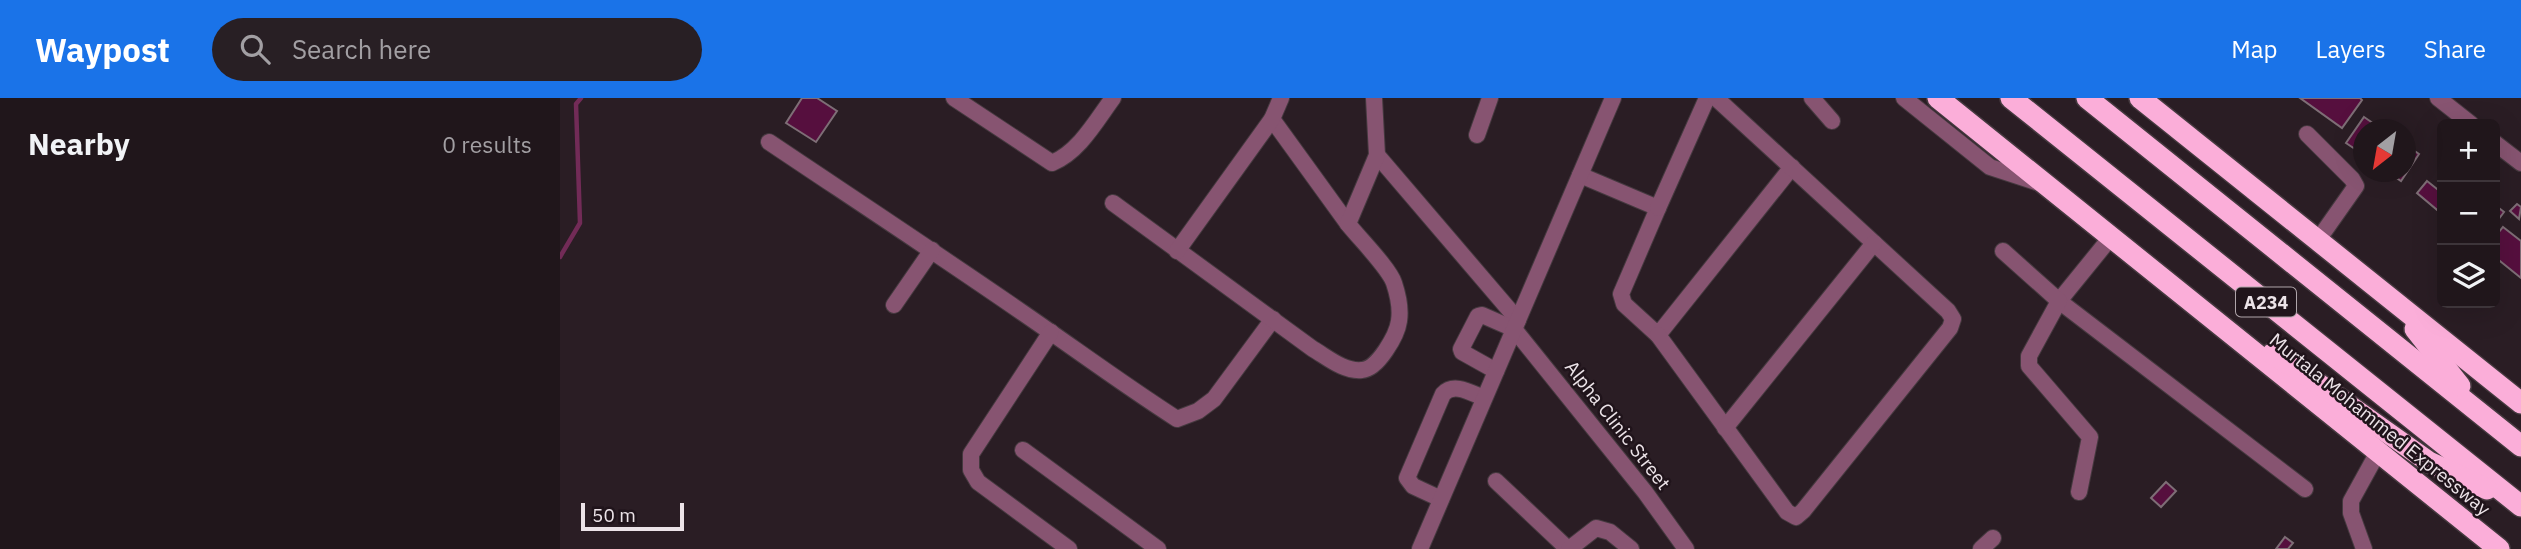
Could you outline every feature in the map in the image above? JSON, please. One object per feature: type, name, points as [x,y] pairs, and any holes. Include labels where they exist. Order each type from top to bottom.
[{"type":"highway","name":"Murtala Mohammed Expressway","points":[[1938,98],[2499,549]]},
{"type":"highway","name":"Murtala Mohammed Expressway","points":[[2011,98],[2518,504]]},
{"type":"highway","name":"A234","points":[[2087,98],[2521,446]]},
{"type":"highway","points":[[2140,98],[2521,402]]},
{"type":"highway","points":[[2393,300],[2483,416]]},
{"type":"highway","points":[[2210,317],[2299,370],[2429,462],[2518,504]]},
{"type":"street","points":[[954,98],[978,104],[1052,163],[1075,148],[1113,98]]},
{"type":"street","points":[[1177,251],[1272,119],[1281,98]]},
{"type":"street","points":[[1348,224],[1377,155],[1374,98]]},
{"type":"street","points":[[1478,135],[1490,98]]},
{"type":"street","points":[[1420,549],[1613,98]]},
{"type":"street","points":[[1707,98],[1621,294],[1624,303],[1658,335],[1787,512],[1796,517],[1950,328],[1953,319],[1948,311],[1717,98]]},
{"type":"street","points":[[1812,98],[1832,121]]},
{"type":"street","points":[[1904,98],[1990,167],[2045,184]]},
{"type":"street","points":[[2438,98],[2465,119]]},
{"type":"street","points":[[1113,202],[1177,251],[1341,366],[1362,370],[1377,363],[1399,322],[1399,300],[1393,279],[1348,224],[1272,119]]},
{"type":"street","points":[[2308,134],[2356,186],[2318,240]]},
{"type":"street","points":[[769,142],[932,250],[1118,382],[1177,419],[1198,411],[1214,399],[1273,319]]},
{"type":"street","points":[[2500,147],[2521,163]]},
{"type":"street","name":"Alpha Clinic Street","points":[[1377,155],[1516,324],[1686,549]]},
{"type":"street","points":[[1658,335],[1792,167]]},
{"type":"street","points":[[1580,175],[1658,208]]},
{"type":"street","points":[[2079,492],[2090,437],[2029,366],[2029,356],[2059,301],[2111,237]]},
{"type":"street","points":[[1725,428],[1874,243]]},
{"type":"street","points":[[894,305],[932,250]]},
{"type":"street","points":[[2003,251],[2059,301],[2305,489]]},
{"type":"street","points":[[1496,371],[1461,349],[1478,316],[1516,324]]},
{"type":"street","points":[[1051,332],[971,454],[971,470],[978,482],[1069,549]]},
{"type":"street","points":[[1441,499],[1413,486],[1407,478],[1443,394],[1454,387],[1484,398]]},
{"type":"street","points":[[1023,450],[1158,549]]},
{"type":"street","points":[[2364,549],[2351,513],[2351,501],[2378,452]]},
{"type":"street","points":[[1496,481],[1569,549],[1596,528],[1610,532],[1632,549]]},
{"type":"building","points":[[802,98],[817,98],[837,111],[816,142],[786,123]]},
{"type":"building","points":[[2300,98],[2360,98],[2362,100],[2342,128]]},
{"type":"building","points":[[2353,133],[2353,148],[2346,143]]},
{"type":"building","points":[[2427,181],[2437,189],[2437,210],[2417,193]]},
{"type":"building","points":[[2517,204],[2521,207],[2519,219],[2510,211]]},
{"type":"building","points":[[2503,227],[2521,241],[2521,278],[2500,261],[2500,231]]},
{"type":"building","points":[[2166,482],[2176,491],[2161,507],[2151,498]]},
{"type":"building","points":[[2285,537],[2293,543],[2288,549],[2276,549]]},
{"type":"waterway","points":[[560,257],[580,223],[576,104],[581,98]]}]
